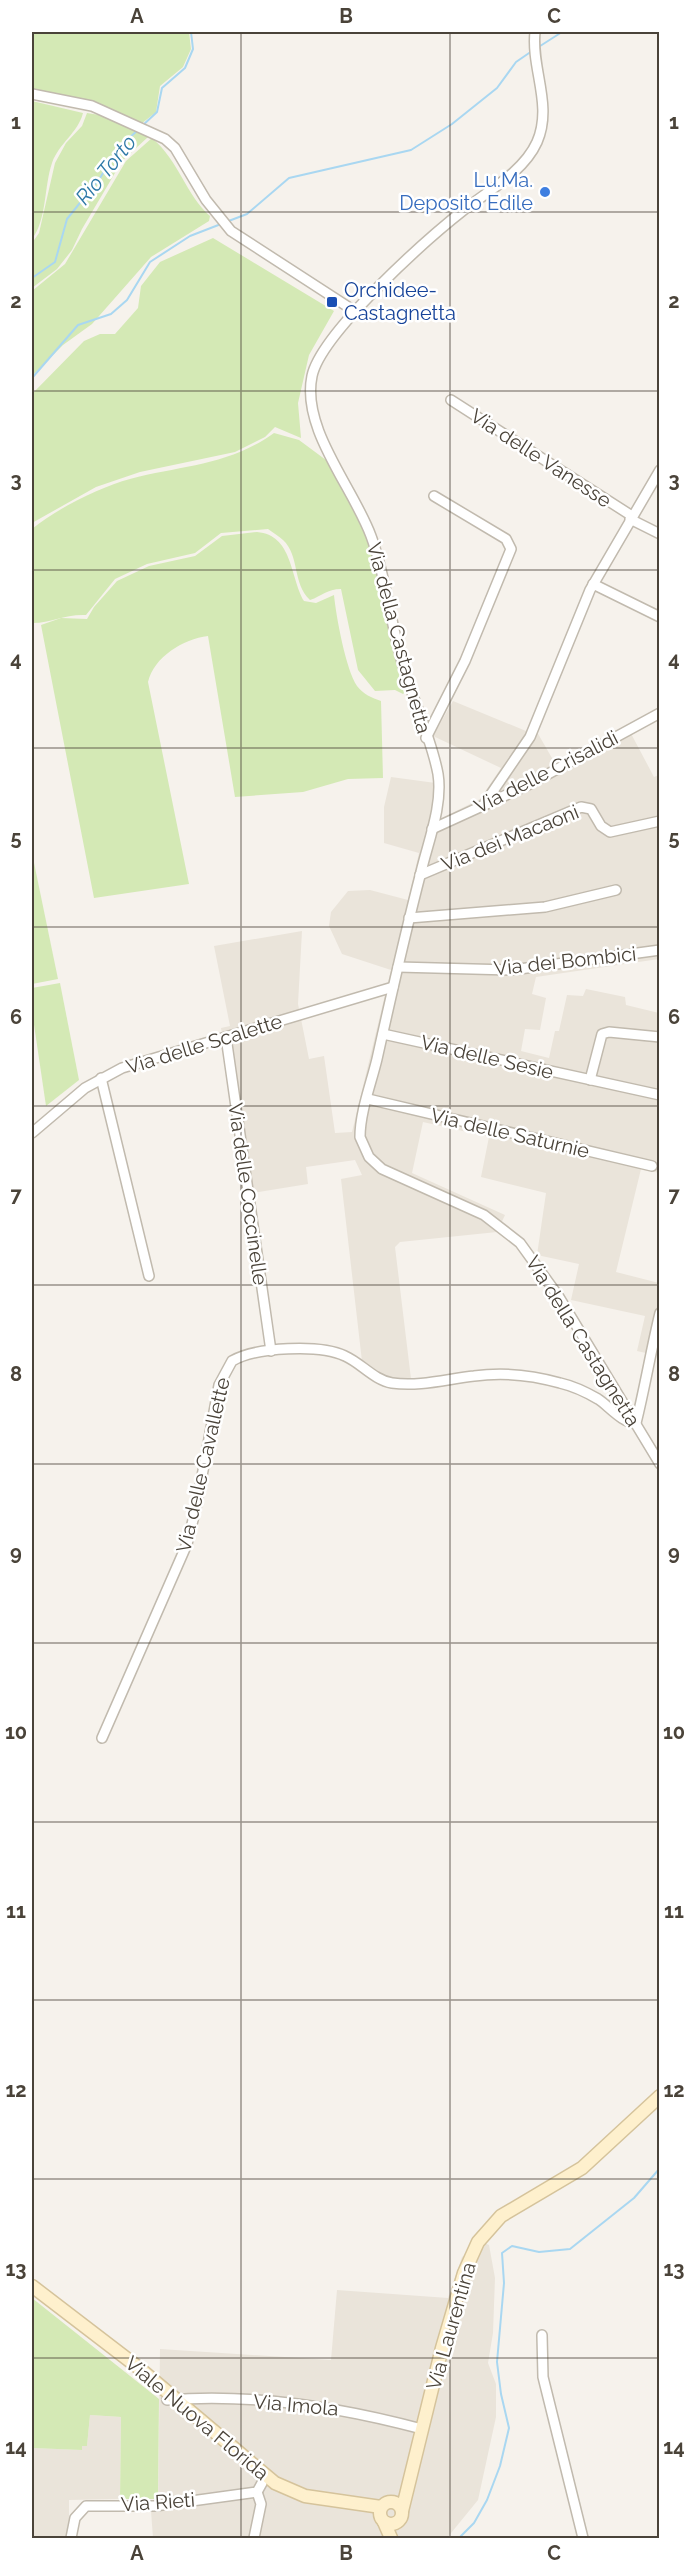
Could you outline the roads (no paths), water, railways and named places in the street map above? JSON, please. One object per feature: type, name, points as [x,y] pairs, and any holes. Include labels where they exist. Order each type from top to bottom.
[{"type":"street","name":"Via della Castagnetta","points":[[534,36],[543,117],[538,140],[530,154],[516,170],[431,236],[356,312],[317,360],[310,385],[311,406],[317,429],[356,500],[374,542],[400,655],[439,786],[432,829],[409,918],[360,1137],[369,1157],[390,1174],[484,1215],[516,1240],[559,1297],[660,1464]]},
{"type":"street","points":[[32,94],[84,104],[147,129],[173,146],[220,219],[235,235],[356,312]]},
{"type":"street","name":"Via delle Vanesse","points":[[451,400],[631,518],[660,534]]},
{"type":"street","points":[[485,803],[530,737],[593,584],[660,470]]},
{"type":"street","points":[[426,738],[465,661],[511,549],[506,539],[434,496]]},
{"type":"street","points":[[593,584],[660,617]]},
{"type":"street","name":"Via delle Crisalidi","points":[[432,829],[526,786],[660,713]]},
{"type":"street","name":"Via dei Macaoni","points":[[420,875],[581,807],[593,810],[601,826],[610,832],[660,821]]},
{"type":"street","points":[[409,918],[545,907],[616,890]]},
{"type":"street","name":"Via dei Bombici","points":[[398,967],[512,970],[660,950]]},
{"type":"street","name":"Via delle Scalette","points":[[32,1133],[82,1090],[101,1078],[128,1066],[393,987]]},
{"type":"street","points":[[590,1080],[602,1034],[609,1032],[660,1037]]},
{"type":"street","name":"Via delle Sesie","points":[[383,1034],[660,1095]]},
{"type":"street","name":"Via delle Coccinelle","points":[[226,1037],[271,1351]]},
{"type":"street","points":[[101,1078],[148,1276]]},
{"type":"street","name":"Via delle Saturnie","points":[[368,1100],[652,1166]]},
{"type":"street","points":[[636,1423],[645,1393],[649,1360],[660,1313]]},
{"type":"street","name":"Via delle Cavallette","points":[[102,1738],[189,1537],[224,1372],[236,1359],[271,1351],[300,1349],[338,1353],[384,1381],[394,1383],[497,1374],[543,1379],[585,1392],[629,1422],[636,1423]]},
{"type":"street","name":"Via Laurentina","points":[[392,2538],[400,2516],[466,2267],[480,2239],[501,2216],[582,2168],[660,2096]]},
{"type":"street","name":"Viale Nuova Florida","points":[[32,2286],[281,2487],[305,2496],[383,2512]]},
{"type":"street","name":"Viale Nuova Florida","points":[[32,2294],[171,2399],[259,2488],[302,2503],[383,2512]]},
{"type":"street","points":[[542,2335],[543,2374],[583,2538]]},
{"type":"street","name":"Via Imola","points":[[171,2399],[214,2399],[330,2407],[422,2429]]},
{"type":"street","name":"Via Laurentina","points":[[392,2538],[383,2512],[400,2489],[418,2445]]},
{"type":"street","points":[[254,2538],[261,2504],[259,2488]]},
{"type":"street","name":"Via Rieti","points":[[71,2538],[75,2518],[81,2509],[89,2505],[162,2505],[259,2488]]},
{"type":"street","points":[[399,2505],[400,2516],[393,2524],[383,2512],[399,2505]]},
{"type":"waterway","name":"Rio Torto","points":[[142,126],[157,112],[162,88],[185,68],[193,49],[191,32]]},
{"type":"waterway","points":[[537,48],[562,32]]},
{"type":"waterway","points":[[226,222],[247,214],[289,178],[411,150],[452,124],[497,88],[516,62],[532,51]]},
{"type":"waterway","name":"Rio Torto","points":[[32,278],[55,262],[67,219],[100,178],[119,147],[138,130]]},
{"type":"waterway","points":[[32,378],[78,325],[111,314],[127,300],[150,262],[190,236],[221,224]]},
{"type":"waterway","points":[[459,2538],[474,2523],[487,2500],[500,2466],[509,2428],[497,2362],[504,2283],[502,2253],[512,2246],[539,2252],[570,2249],[634,2198],[660,2168]]},
{"type":"place","name":"Lu.Ma. Deposito Edile","points":[[545,192]]},
{"type":"place","name":"Orchidee- Castagnetta","points":[[332,302]]}]
